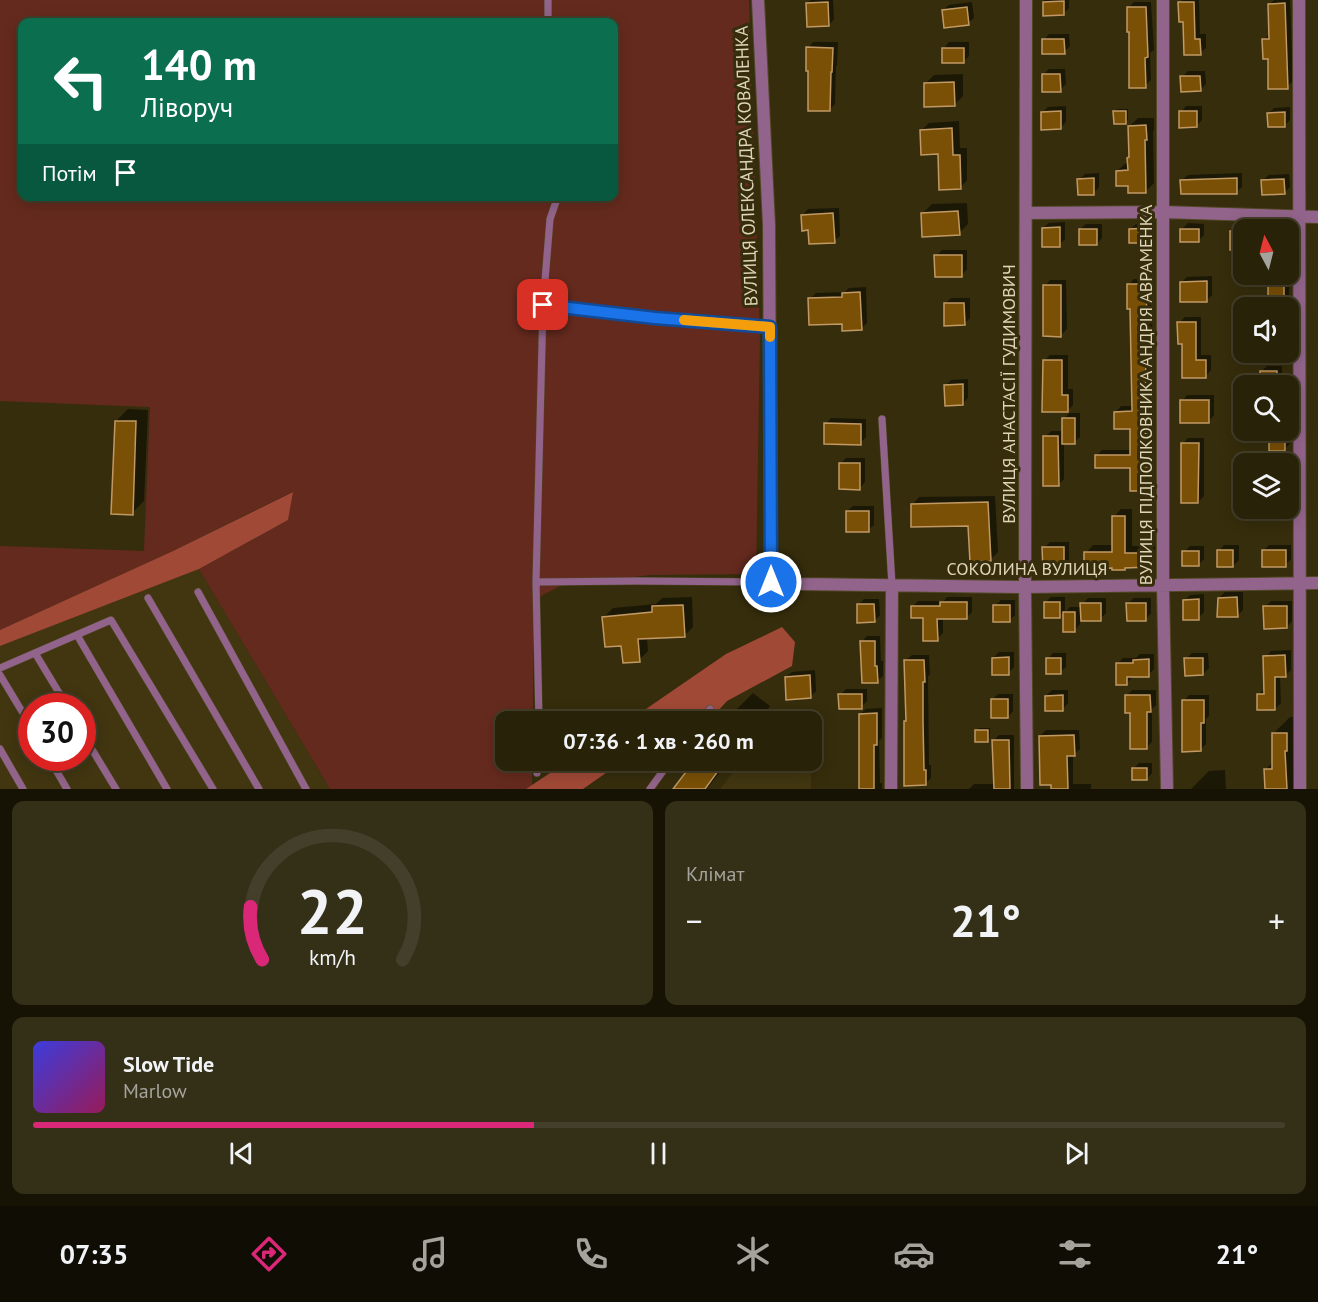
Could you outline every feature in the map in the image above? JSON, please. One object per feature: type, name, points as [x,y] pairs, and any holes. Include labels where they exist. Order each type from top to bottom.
[{"type":"street","name":"ВУЛИЦЯ ОЛЕКСАНДРА КОВАЛЕНКА","points":[[758,0],[769,225],[771,582]]},
{"type":"street","name":"ВУЛИЦЯ АНАСТАСІЇ ГУДИМОВИЧ","points":[[1026,0],[1027,789]]},
{"type":"street","name":"ВУЛИЦЯ ПІДПОЛКОВНИКА АНДРІЯ АВРАМЕНКА","points":[[1163,0],[1163,585],[1167,789]]},
{"type":"street","points":[[1299,0],[1300,789]]},
{"type":"street","points":[[1026,213],[1162,212],[1318,217]]},
{"type":"street","name":"СОКОЛИНА ВУЛИЦЯ","points":[[771,582],[1025,587],[1318,583]]},
{"type":"street","points":[[891,789],[892,585]]},
{"type":"lane","points":[[548,0],[548,18]]},
{"type":"lane","points":[[539,711],[536,582],[543,305],[550,219],[556,201]]},
{"type":"lane","points":[[543,305],[655,318],[770,327]]},
{"type":"lane","points":[[882,419],[892,585]]},
{"type":"lane","points":[[536,582],[771,582]]},
{"type":"lane","points":[[198,592],[306,789]]},
{"type":"lane","points":[[148,598],[259,789]]},
{"type":"lane","points":[[0,668],[111,620],[213,789]]},
{"type":"lane","points":[[77,635],[167,789]]},
{"type":"lane","points":[[35,653],[59,693]]},
{"type":"lane","points":[[0,675],[18,705]]},
{"type":"lane","points":[[0,749],[23,789]]},
{"type":"lane","points":[[96,756],[116,789]]},
{"type":"lane","points":[[57,771],[67,789]]},
{"type":"lane","points":[[650,789],[663,771]]},
{"type":"shaded area","points":[[0,0],[749,0],[760,335],[756,574],[651,575],[562,585],[533,600],[533,711],[495,711],[495,771],[532,771],[532,785],[526,789],[330,789],[199,569],[288,520],[292,492],[173,551],[0,630],[0,546],[144,551],[150,407],[0,401]]},
{"type":"shaded area","points":[[293,492],[288,520],[199,569],[0,646],[0,630],[173,551]]},
{"type":"shaded area","points":[[199,569],[330,789],[0,789],[0,646]]},
{"type":"shaded area","points":[[782,627],[795,642],[792,666],[727,701],[718,711],[643,711],[726,654]]},
{"type":"shaded area","points":[[553,771],[609,771],[583,789],[526,789]]},
{"type":"shaded area","points":[[734,771],[811,771],[811,789],[720,789]]},
{"type":"building","points":[[1064,1],[1064,15],[1043,16],[1043,2]]},
{"type":"building","points":[[828,2],[829,26],[807,27],[806,3]]},
{"type":"building","points":[[1178,2],[1194,2],[1195,39],[1200,39],[1201,55],[1184,55],[1183,22],[1179,22]]},
{"type":"building","points":[[1285,3],[1288,89],[1268,89],[1268,59],[1263,59],[1262,39],[1269,39],[1268,4]]},
{"type":"building","points":[[967,7],[969,25],[944,28],[942,10]]},
{"type":"building","points":[[1127,7],[1146,7],[1148,57],[1145,58],[1146,88],[1129,88]]},
{"type":"building","points":[[1042,39],[1064,39],[1065,54],[1042,54]]},
{"type":"building","points":[[806,47],[833,48],[830,111],[808,111]]},
{"type":"building","points":[[942,48],[964,48],[964,63],[942,63]]},
{"type":"building","points":[[1042,74],[1060,74],[1061,92],[1042,92]]},
{"type":"building","points":[[1180,76],[1200,76],[1201,91],[1181,92]]},
{"type":"building","points":[[954,82],[955,106],[924,107],[924,83]]},
{"type":"building","points":[[1061,111],[1061,129],[1041,130],[1041,112]]},
{"type":"building","points":[[1113,111],[1126,111],[1126,124],[1114,124]]},
{"type":"building","points":[[1179,111],[1197,111],[1197,127],[1179,128]]},
{"type":"building","points":[[1285,112],[1285,127],[1268,127],[1267,113]]},
{"type":"building","points":[[1146,125],[1146,193],[1128,193],[1128,186],[1116,186],[1116,171],[1128,170],[1128,126]]},
{"type":"building","points":[[952,128],[953,155],[960,155],[961,189],[939,190],[938,154],[921,155],[920,130]]},
{"type":"building","points":[[1094,178],[1094,195],[1078,195],[1077,179]]},
{"type":"building","points":[[1237,178],[1237,194],[1181,194],[1180,180]]},
{"type":"building","points":[[1284,179],[1285,194],[1262,195],[1261,180]]},
{"type":"building","points":[[958,211],[960,235],[922,237],[921,213]]},
{"type":"building","points":[[833,213],[835,243],[809,244],[808,230],[802,231],[801,215]]},
{"type":"building","points":[[1060,227],[1060,247],[1042,247],[1042,228]]},
{"type":"building","points":[[1148,228],[1148,243],[1129,243],[1129,229]]},
{"type":"building","points":[[1079,229],[1097,229],[1097,245],[1079,245]]},
{"type":"building","points":[[1180,229],[1199,229],[1199,242],[1180,242]]},
{"type":"building","points":[[1230,231],[1233,231],[1233,250],[1230,250]]},
{"type":"building","points":[[934,255],[962,255],[962,277],[935,277]]},
{"type":"building","points":[[1207,281],[1207,302],[1180,302],[1180,282]]},
{"type":"building","points":[[1127,284],[1146,284],[1147,491],[1130,491],[1130,468],[1095,468],[1095,455],[1130,455],[1130,429],[1114,429],[1114,412],[1132,411],[1130,309],[1127,309]]},
{"type":"building","points":[[1043,285],[1061,285],[1061,337],[1043,336]]},
{"type":"building","points":[[1268,285],[1284,285],[1284,297],[1268,297]]},
{"type":"building","points":[[860,292],[862,330],[842,331],[842,324],[809,325],[808,298],[842,297],[842,293]]},
{"type":"building","points":[[944,303],[964,303],[965,325],[944,326]]},
{"type":"building","points":[[1177,322],[1196,322],[1196,360],[1206,360],[1206,378],[1182,378],[1182,344],[1178,344]]},
{"type":"building","points":[[1043,360],[1062,360],[1062,395],[1068,395],[1068,412],[1042,412]]},
{"type":"building","points":[[1260,371],[1277,371],[1277,375],[1260,375]]},
{"type":"building","points":[[963,384],[963,405],[945,406],[944,385]]},
{"type":"building","points":[[1180,400],[1209,400],[1209,423],[1180,423]]},
{"type":"building","points":[[1062,418],[1075,418],[1075,444],[1062,444]]},
{"type":"building","points":[[115,421],[136,421],[133,515],[111,514]]},
{"type":"building","points":[[824,423],[861,424],[861,445],[824,444]]},
{"type":"building","points":[[1043,436],[1058,436],[1059,486],[1043,486]]},
{"type":"building","points":[[1269,441],[1285,441],[1285,451],[1269,451]]},
{"type":"building","points":[[1181,443],[1199,443],[1198,503],[1181,503]]},
{"type":"building","points":[[839,463],[860,463],[860,490],[839,489]]},
{"type":"building","points":[[988,502],[991,561],[970,562],[968,526],[911,527],[911,504]]},
{"type":"building","points":[[846,511],[869,511],[869,532],[846,532]]},
{"type":"building","points":[[1112,516],[1125,516],[1125,553],[1148,553],[1148,567],[1125,568],[1125,570],[1084,569],[1084,552],[1112,552]]},
{"type":"building","points":[[1042,547],[1064,547],[1064,570],[1043,570]]},
{"type":"building","points":[[1217,550],[1233,550],[1233,567],[1217,567]]},
{"type":"building","points":[[1262,550],[1286,550],[1286,567],[1262,567]]},
{"type":"building","points":[[1182,551],[1199,551],[1199,566],[1182,566]]},
{"type":"building","points":[[1237,597],[1238,617],[1217,617],[1218,598]]},
{"type":"building","points":[[1199,599],[1199,620],[1183,620],[1183,600]]},
{"type":"building","points":[[940,602],[967,602],[967,619],[937,619],[938,641],[923,641],[923,618],[911,618],[911,606],[940,606]]},
{"type":"building","points":[[1044,602],[1060,602],[1060,618],[1044,618]]},
{"type":"building","points":[[1080,603],[1101,603],[1101,621],[1081,621]]},
{"type":"building","points":[[1126,603],[1146,603],[1146,621],[1127,621]]},
{"type":"building","points":[[857,604],[874,604],[875,622],[857,623]]},
{"type":"building","points":[[683,605],[685,637],[638,639],[640,662],[623,663],[621,646],[605,647],[602,617],[652,612],[652,606]]},
{"type":"building","points":[[993,605],[1010,605],[1010,622],[993,622]]},
{"type":"building","points":[[1263,606],[1287,606],[1287,628],[1264,629]]},
{"type":"building","points":[[1063,612],[1075,612],[1075,632],[1063,632]]},
{"type":"building","points":[[860,641],[875,641],[878,683],[862,683]]},
{"type":"building","points":[[1285,655],[1286,677],[1275,677],[1275,710],[1257,710],[1257,694],[1264,694],[1263,656]]},
{"type":"building","points":[[1009,657],[1009,675],[992,675],[992,658]]},
{"type":"building","points":[[1046,658],[1061,658],[1061,674],[1046,674]]},
{"type":"building","points":[[1184,658],[1203,658],[1203,675],[1185,676]]},
{"type":"building","points":[[1149,659],[1149,677],[1127,677],[1127,685],[1116,685],[1116,663],[1133,663],[1133,660]]},
{"type":"building","points":[[904,660],[924,660],[923,721],[926,785],[904,786],[904,721],[906,721]]},
{"type":"building","points":[[810,675],[811,698],[786,700],[785,677]]},
{"type":"building","points":[[838,694],[862,694],[862,709],[839,709]]},
{"type":"building","points":[[1063,695],[1063,711],[1045,711],[1045,696]]},
{"type":"building","points":[[1125,695],[1150,695],[1151,712],[1147,712],[1147,749],[1130,749],[1130,713],[1125,713]]},
{"type":"building","points":[[991,699],[1008,699],[1008,718],[991,718]]},
{"type":"building","points":[[1182,700],[1204,700],[1201,751],[1182,752]]},
{"type":"building","points":[[877,713],[874,789],[859,789],[859,714]]},
{"type":"building","points":[[975,730],[988,730],[988,742],[975,742]]},
{"type":"building","points":[[1272,733],[1287,733],[1287,751],[1285,751],[1287,789],[1265,789],[1264,769],[1272,769]]},
{"type":"building","points":[[1074,735],[1075,756],[1067,756],[1068,789],[1051,789],[1051,785],[1040,785],[1039,736]]},
{"type":"building","points":[[992,740],[1009,740],[1010,789],[994,789]]},
{"type":"building","points":[[1132,768],[1147,768],[1147,780],[1132,780]]},
{"type":"building","points":[[687,771],[718,771],[705,789],[673,789]]},
{"type":"slow traffic","points":[[684,320],[770,327],[770,337]]},
{"type":"route","points":[[543,305],[655,318],[770,327],[771,582]]}]
